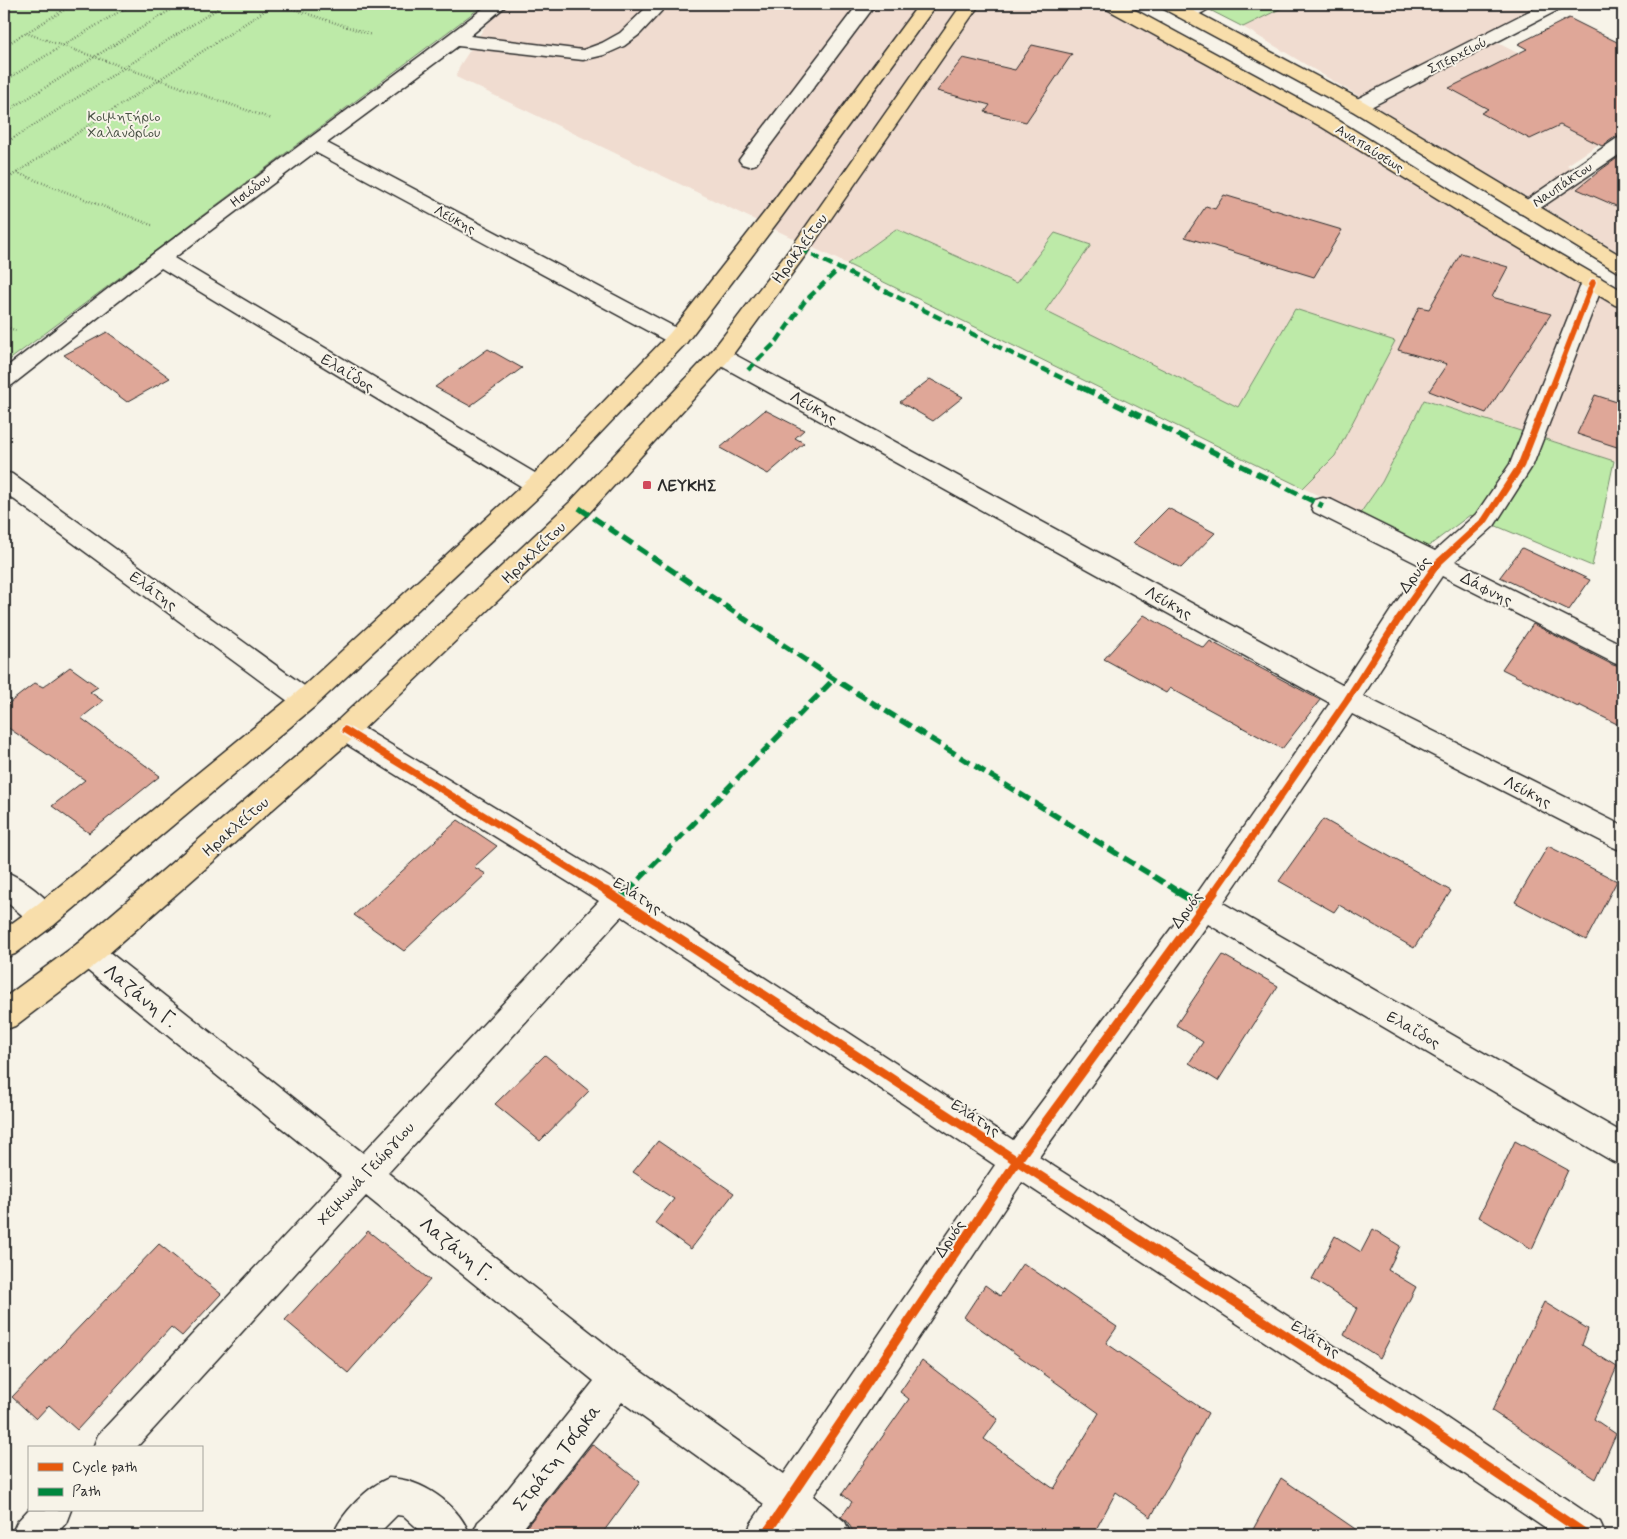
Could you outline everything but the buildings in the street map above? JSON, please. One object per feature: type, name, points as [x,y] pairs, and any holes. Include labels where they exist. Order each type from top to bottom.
[{"type":"main road","points":[[4,946],[44,916],[305,700],[537,485],[678,338],[775,212],[928,4]]},
{"type":"main road","name":"Ηρακλείτου","points":[[4,1016],[88,953],[345,730],[579,508],[720,356],[800,248],[971,4]]},
{"type":"main road","name":"Αναπαύσεως","points":[[1112,4],[1329,123],[1481,217],[1623,300]]},
{"type":"main road","name":"Αναπαύσεως","points":[[1177,8],[1358,106],[1623,266]]},
{"type":"street","name":"Ησιόδου","points":[[4,380],[160,258],[454,40],[499,4]]},
{"type":"street","points":[[454,40],[583,55],[600,51],[624,40],[659,4]]},
{"type":"street","points":[[749,160],[867,4]]},
{"type":"street","points":[[1177,8],[1204,4]]},
{"type":"street","name":"Σπερχειού","points":[[1358,106],[1556,4]]},
{"type":"street","name":"Λεύκης","points":[[313,143],[678,338]]},
{"type":"street","name":"Ναυπάκτου","points":[[1526,208],[1623,143]]},
{"type":"street","name":"Ελαΐδος","points":[[160,258],[537,485]]},
{"type":"street","name":"Δρυός","points":[[765,1535],[1018,1161],[1204,907],[1347,700],[1400,617],[1438,563],[1485,520],[1521,465],[1593,282]]},
{"type":"street","name":"Λεύκης","points":[[720,356],[1347,700],[1623,839]]},
{"type":"street","name":"Ελάτης","points":[[4,480],[305,700]]},
{"type":"street","name":"Δάφνης","points":[[1323,506],[1623,656]]},
{"type":"street","name":"Ελάτης","points":[[345,730],[620,899],[1423,1424],[1587,1535]]},
{"type":"street","points":[[4,883],[44,916]]},
{"type":"street","name":"Χειμωνά Γεώργιου","points":[[113,1446],[620,899]]},
{"type":"street","name":"Ελαΐδος","points":[[1204,907],[1623,1150]]},
{"type":"street","name":"Λαζάνη Γ.","points":[[88,953],[619,1378],[789,1500],[832,1535]]},
{"type":"street","name":"Στράτη Τσίρκα","points":[[492,1535],[505,1522],[619,1378]]},
{"type":"street","points":[[352,1535],[389,1496],[403,1495],[414,1499],[451,1535]]},
{"type":"street","points":[[30,1535],[51,1512]]},
{"type":"path","points":[[4,6],[8,4]]},
{"type":"path","points":[[4,46],[74,4]]},
{"type":"path","points":[[4,81],[132,4]]},
{"type":"path","points":[[4,113],[180,4]]},
{"type":"path","points":[[4,144],[225,4]]},
{"type":"path","points":[[4,181],[276,4],[372,35]]},
{"type":"path","points":[[26,33],[272,119]]},
{"type":"path","points":[[17,172],[155,226]]},
{"type":"path","points":[[4,326],[22,333]]},
{"type":"shaded area","points":[[508,4],[1108,4],[1262,86],[1623,308],[1623,458],[1614,461],[1425,400],[1382,482],[1359,515],[1303,488],[1335,456],[1295,309],[1238,407],[1044,311],[1091,245],[1055,233],[1016,283],[896,229],[847,264],[456,77],[459,67],[486,25]]},
{"type":"shaded area","points":[[1290,4],[1550,4],[1486,37],[1590,90],[1613,135],[1567,165],[1623,194],[1623,255],[1243,27]]},
{"type":"green space","name":"Κοιμητήριο Χαλανδρίου","points":[[4,4],[485,4],[4,364]]},
{"type":"green space","points":[[1214,4],[1290,4],[1243,27],[1206,8]]},
{"type":"green space","points":[[896,229],[1016,283],[1055,233],[1091,245],[1045,311],[1238,407],[1295,309],[1395,341],[1335,456],[1303,488],[847,264]]},
{"type":"green space","points":[[1424,400],[1614,461],[1592,566],[1470,515],[1426,548],[1359,515],[1382,482]]},
{"type":"marked path","points":[[800,249],[1323,506]]},
{"type":"marked path","points":[[748,370],[777,341],[805,301],[839,269]]},
{"type":"marked path","points":[[579,508],[834,679],[1204,907]]},
{"type":"marked path","points":[[620,899],[834,679]]},
{"type":"cycle path","points":[[765,1535],[1017,1161],[1204,907],[1347,700],[1400,617],[1438,563],[1485,520],[1521,465],[1593,282]]},
{"type":"cycle path","points":[[345,730],[620,899],[1017,1161],[1423,1424],[1587,1535]]},
{"type":"place","name":"ΛΕΥΚΗΣ","points":[[647,485]]}]
